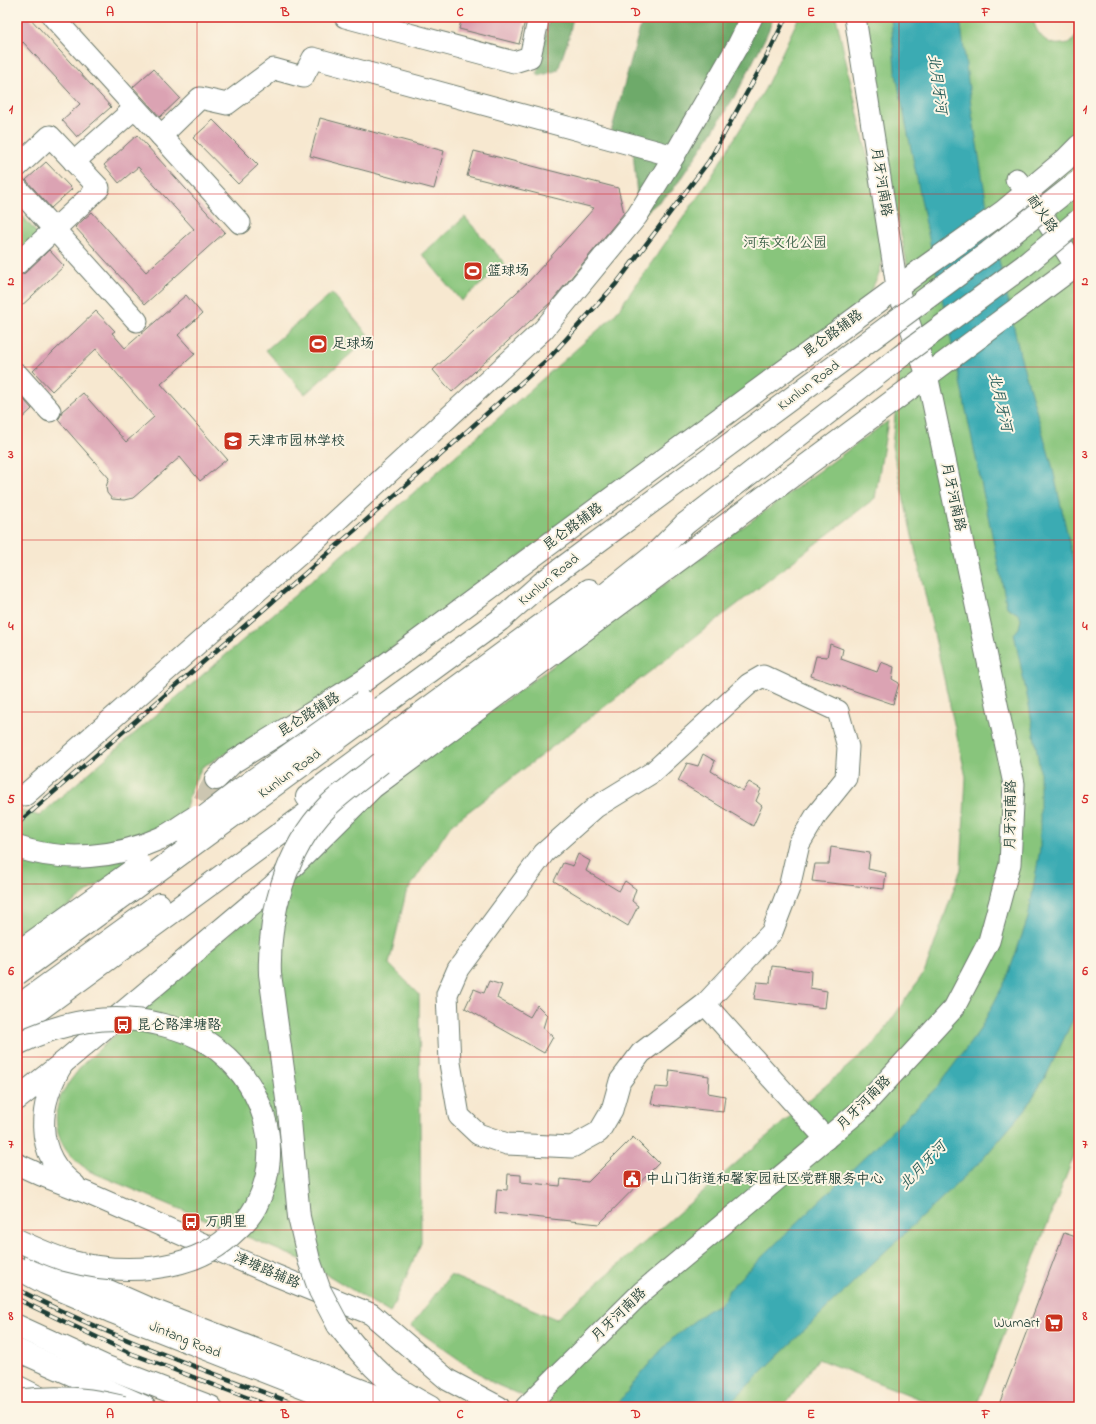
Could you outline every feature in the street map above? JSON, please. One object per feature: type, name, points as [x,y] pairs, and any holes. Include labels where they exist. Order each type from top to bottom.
[{"type":"main road","points":[[1022,185],[1065,160],[1079,146]]},
{"type":"main road","name":"Kunlun Road","points":[[17,974],[500,620],[542,583],[989,252],[1079,181]]},
{"type":"main road","name":"昆仑路辅路","points":[[216,779],[233,762],[365,680],[897,287],[1004,211],[1022,185]]},
{"type":"main road","name":"Kunlun Road","points":[[17,1007],[258,834],[646,549],[685,524],[895,361],[1025,265],[1079,220]]},
{"type":"main road","points":[[17,1099],[64,1062],[272,887],[373,787],[1017,308],[1078,266]]},
{"type":"main road","points":[[430,1407],[398,1388],[373,1367],[355,1347],[338,1325],[320,1291],[309,1260],[299,1217],[290,1121],[270,974],[270,958],[275,913],[279,895],[291,860],[311,826],[327,807],[381,763],[561,630],[653,556],[685,524]]},
{"type":"main road","points":[[17,953],[170,845],[238,791],[420,661],[495,610],[542,583]]},
{"type":"main road","points":[[17,1026],[319,804],[381,763]]},
{"type":"main road","points":[[17,848],[56,856],[79,856],[124,851],[162,838],[238,791]]},
{"type":"main road","points":[[17,1044],[56,1028],[98,1019],[148,1021],[183,1030],[208,1043],[227,1058],[243,1075],[255,1092],[263,1112],[270,1150],[267,1173],[256,1207],[244,1223],[225,1240],[208,1252],[194,1258],[173,1265],[152,1268],[103,1268],[68,1261],[17,1240]]},
{"type":"main road","points":[[17,1248],[54,1267],[147,1308],[404,1407]]},
{"type":"main road","name":"Jintang Road","points":[[17,1268],[45,1283],[110,1311],[355,1407]]},
{"type":"main road","points":[[17,1326],[104,1366],[211,1407]]},
{"type":"main road","points":[[17,1350],[145,1407]]},
{"type":"main road","points":[[17,1401],[69,1398],[123,1407]]},
{"type":"street","points":[[53,17],[240,223]]},
{"type":"street","points":[[345,17],[514,62],[530,57],[539,17]]},
{"type":"street","points":[[17,795],[25,795],[318,538],[544,329],[637,216],[674,156],[738,45],[752,17]]},
{"type":"street","name":"月牙河南路","points":[[526,1407],[644,1291],[858,1112],[954,1008],[989,941],[1010,864],[1014,784],[927,375],[897,287],[855,17]]},
{"type":"street","points":[[161,136],[200,98],[227,104],[274,69],[303,77],[313,58],[674,156]]},
{"type":"street","points":[[74,162],[135,108]]},
{"type":"street","points":[[17,167],[50,136],[99,188],[17,264]]},
{"type":"street","name":"耐火路","points":[[1022,185],[1078,266]]},
{"type":"street","points":[[17,188],[138,321]]},
{"type":"street","points":[[17,374],[50,411]]},
{"type":"street","points":[[763,676],[838,711],[848,747],[846,778],[817,814],[799,844],[789,888],[772,932],[705,1004],[641,1054],[620,1082],[612,1110],[599,1132],[572,1147],[507,1144],[478,1134],[459,1116],[450,1063],[447,994],[458,969],[544,853],[596,807],[653,772],[749,684],[763,676]]},
{"type":"street","points":[[705,1004],[826,1140]]},
{"type":"street","points":[[64,1062],[55,1077],[46,1100],[43,1124],[44,1135],[47,1148],[59,1171],[68,1180],[87,1193]]},
{"type":"street","name":"津塘路辅路","points":[[17,1164],[265,1271],[371,1314],[448,1380],[499,1407]]},
{"type":"street","points":[[17,1174],[41,1175]]},
{"type":"street","points":[[17,1386],[59,1407]]},
{"type":"green space","points":[[550,17],[573,17],[569,37],[558,70],[539,76],[537,73]]},
{"type":"green space","points":[[643,17],[774,17],[738,91],[707,140],[672,191],[639,218],[632,140],[611,132]]},
{"type":"green space","name":"河东文化公园","points":[[799,17],[836,17],[887,243],[879,274],[863,307],[318,702],[202,767],[191,789],[185,812],[125,865],[17,943],[17,808],[39,816],[403,502],[614,316],[702,191],[765,89]]},
{"type":"green space","points":[[856,17],[1033,17],[1039,34],[1046,40],[1056,44],[1071,43],[1079,32],[1079,208],[1074,213],[1079,249],[1079,1143],[976,1407],[940,1407],[818,1359],[784,1407],[548,1407],[493,1383],[411,1326],[450,1275],[556,1319],[876,1042],[925,971],[961,869],[966,777],[892,446],[909,273]]},
{"type":"green space","points":[[17,209],[39,236],[17,256]]},
{"type":"green space","points":[[465,217],[505,264],[461,301],[422,254]]},
{"type":"green space","name":"足球场","points":[[332,293],[370,337],[305,394],[266,350]]},
{"type":"green space","points":[[888,421],[875,498],[451,825],[406,893],[389,964],[419,994],[421,1243],[390,1313],[305,1261],[89,1171],[72,1157],[63,1145],[60,1138],[56,1115],[59,1100],[64,1090],[83,1064],[254,911],[363,809],[428,757]]},
{"type":"water","name":"北月牙河","points":[[891,17],[960,17],[972,113],[987,206],[1020,355],[1052,465],[1079,587],[1079,1007],[1047,1074],[1025,1110],[980,1162],[872,1264],[726,1407],[616,1407],[659,1352],[678,1333],[704,1313],[720,1304],[725,1299],[729,1289],[938,1086],[979,1031],[1007,978],[1028,918],[1040,849],[1040,770],[1029,705],[1014,634],[1019,628],[1021,619],[1018,614],[1007,607],[927,229],[895,69]]},
{"type":"building","points":[[17,17],[29,17],[111,107],[77,137],[62,120],[80,104],[23,42],[17,47]]},
{"type":"building","points":[[462,17],[526,17],[519,44],[459,29]]},
{"type":"building","points":[[153,69],[180,98],[160,117],[133,87]]},
{"type":"building","points":[[320,118],[444,151],[434,189],[310,156]]},
{"type":"building","points":[[213,120],[258,165],[238,184],[193,138]]},
{"type":"building","points":[[137,135],[225,232],[145,304],[75,227],[92,212],[146,272],[194,229],[138,167],[119,183],[104,165]]},
{"type":"building","points":[[474,151],[618,188],[624,213],[551,302],[452,392],[433,370],[529,281],[594,208],[467,176]]},
{"type":"building","points":[[46,162],[72,189],[51,208],[26,180]]},
{"type":"building","points":[[49,250],[64,266],[17,310],[17,276],[25,273]]},
{"type":"building","points":[[186,295],[202,314],[178,335],[195,354],[161,384],[227,459],[200,481],[180,457],[133,498],[124,500],[112,499],[107,493],[106,487],[109,478],[58,420],[62,411],[83,393],[126,442],[154,417],[96,349],[52,391],[33,371],[96,311],[115,331],[112,333],[125,348]]},
{"type":"building","points":[[17,392],[32,409],[17,423]]},
{"type":"building","points":[[830,644],[843,649],[841,659],[877,672],[881,662],[894,667],[892,679],[899,683],[893,704],[811,676],[816,656],[827,657]]},
{"type":"building","points":[[703,754],[715,761],[711,771],[743,791],[749,782],[761,789],[756,801],[762,806],[753,826],[678,781],[687,763],[698,766]]},
{"type":"building","points":[[831,847],[870,853],[868,869],[886,873],[884,889],[812,881],[815,864],[829,864]]},
{"type":"building","points":[[578,854],[590,861],[586,871],[619,891],[625,881],[636,889],[632,901],[638,906],[628,926],[554,881],[563,863],[573,866]]},
{"type":"building","points":[[772,966],[811,971],[810,988],[827,991],[825,1008],[754,999],[757,982],[770,983]]},
{"type":"building","points":[[489,981],[502,985],[497,998],[530,1017],[537,1005],[547,1015],[543,1028],[553,1037],[544,1053],[465,1008],[474,989],[484,993]]},
{"type":"building","points":[[670,1070],[709,1076],[708,1093],[725,1096],[723,1112],[651,1104],[655,1087],[668,1088]]},
{"type":"building","points":[[633,1137],[659,1163],[599,1224],[495,1213],[497,1189],[507,1190],[508,1174],[521,1175],[521,1182],[560,1186],[561,1179],[588,1182]]},
{"type":"building","name":"Wumart","points":[[1064,1233],[1079,1238],[1079,1407],[998,1407]]},
{"type":"tunnel","points":[[188,831],[216,779]]},
{"type":"railway","points":[[17,824],[417,476],[550,357],[616,284],[709,161],[766,58],[786,17]]},
{"type":"railway","points":[[17,1289],[87,1323],[123,1338],[303,1407]]},
{"type":"railway","points":[[17,1299],[130,1353],[272,1407]]},
{"type":"place","name":"篮球场","points":[[473,271]]},
{"type":"place","name":"足球场","points":[[318,344]]},
{"type":"place","name":"天津市园林学校","points":[[233,441]]},
{"type":"place","name":"昆仑路津塘路","points":[[123,1025]]},
{"type":"place","name":"中山门街道和馨家园社区党群服务中心","points":[[632,1179]]},
{"type":"place","name":"万明里","points":[[191,1222]]},
{"type":"place","name":"Wumart","points":[[1054,1323]]}]
